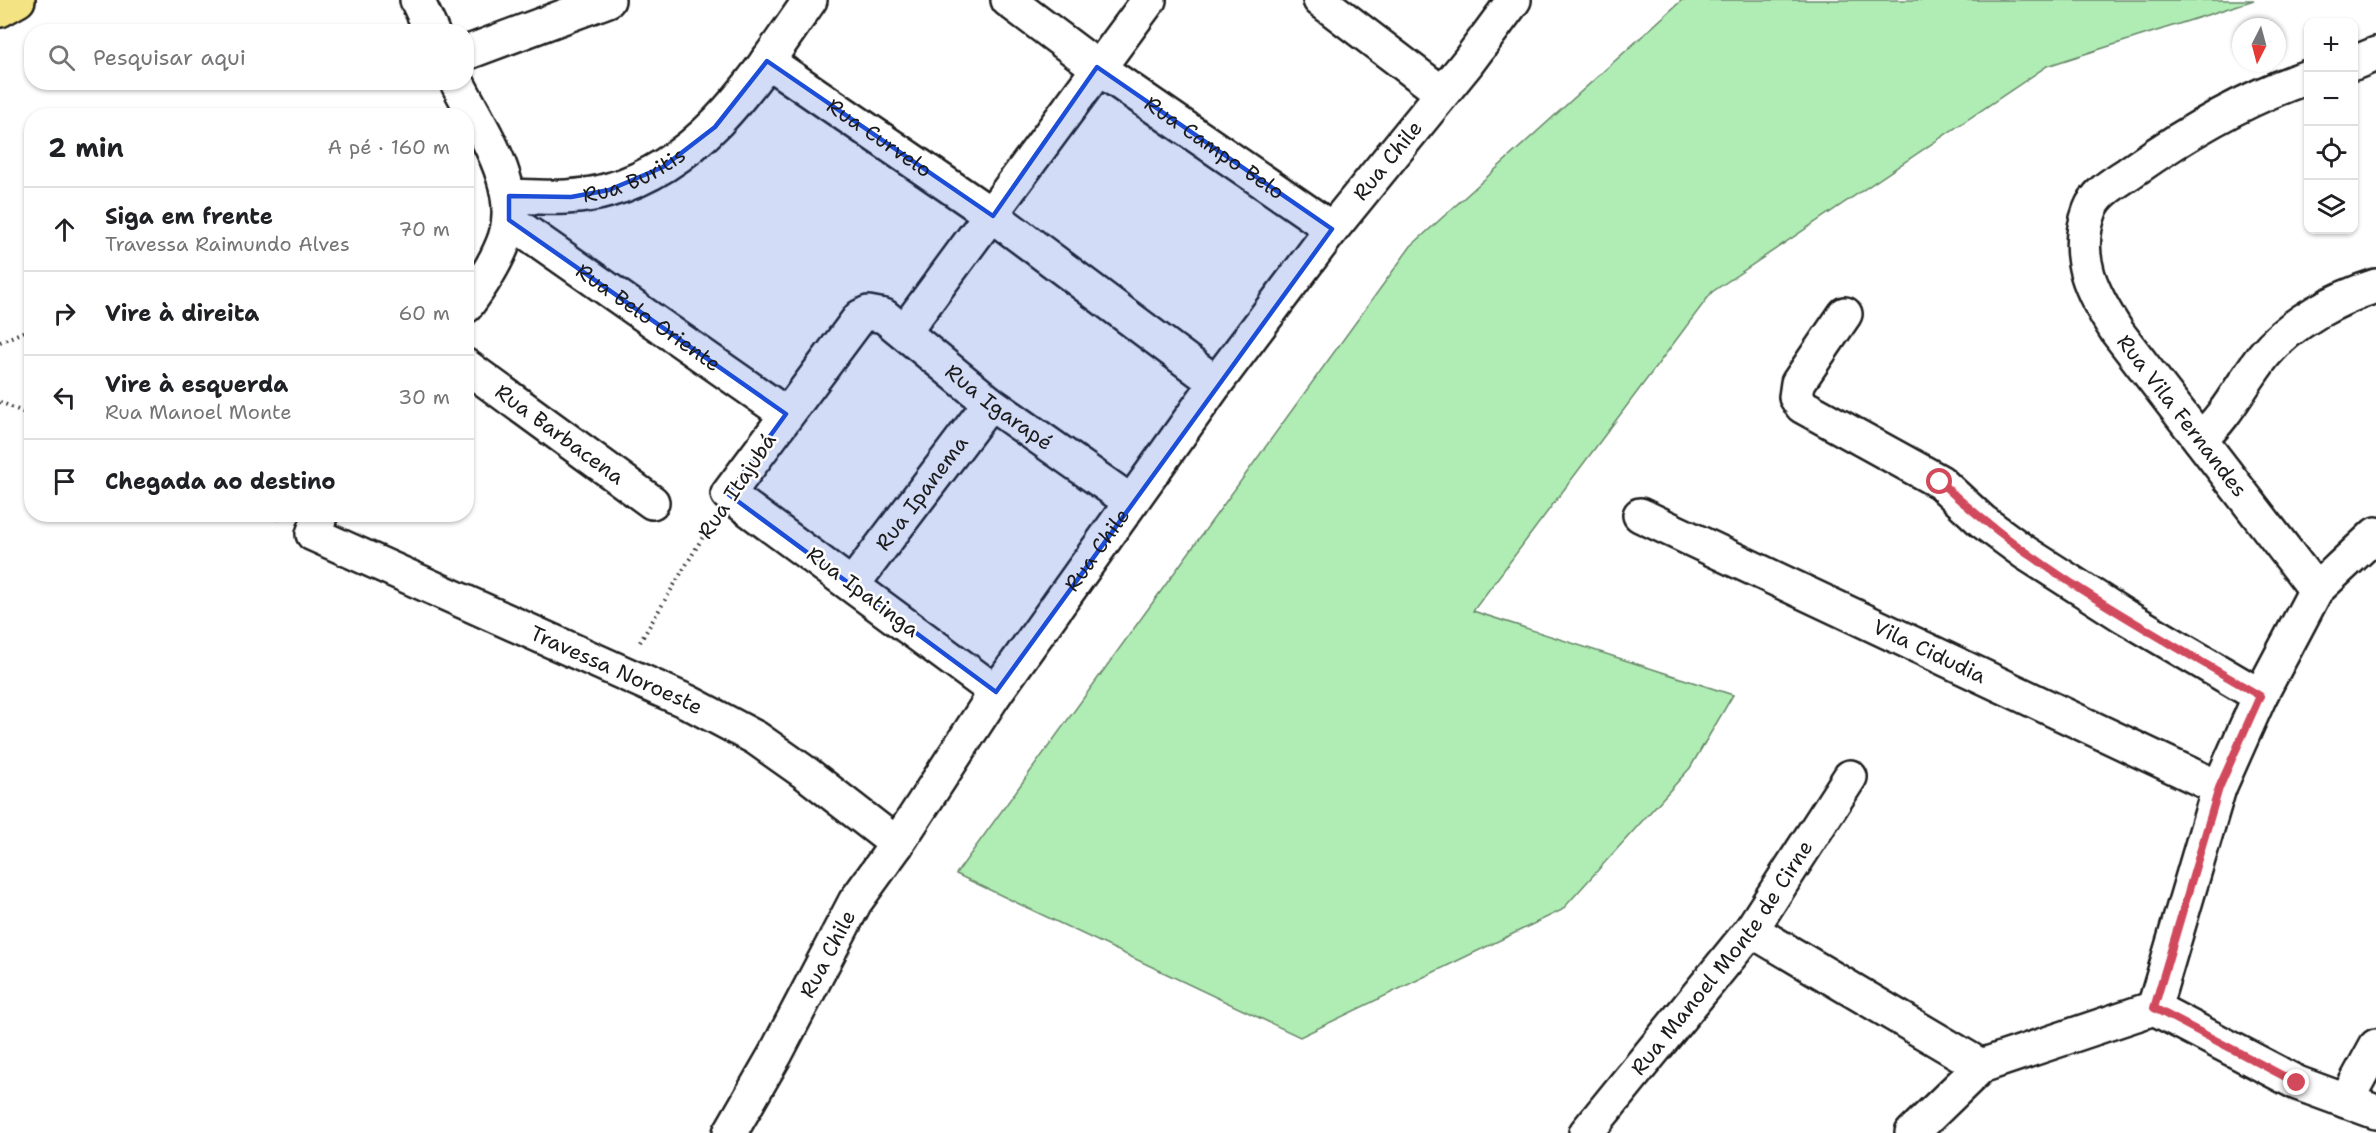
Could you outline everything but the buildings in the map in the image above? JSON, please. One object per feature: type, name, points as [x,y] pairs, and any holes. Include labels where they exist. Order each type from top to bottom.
[{"type":"main road","points":[[0,10],[18,0]]},
{"type":"street","points":[[417,0],[428,24]]},
{"type":"street","points":[[474,50],[608,0]]},
{"type":"street","name":"Rua Buritis","points":[[509,208],[609,190],[663,167],[715,127],[767,61],[810,0]]},
{"type":"street","name":"Rua Campo Belo","points":[[1008,0],[1097,67],[1332,229]]},
{"type":"street","points":[[904,332],[993,216],[1097,67],[1149,0]]},
{"type":"street","points":[[1320,0],[1442,93]]},
{"type":"street","name":"Rua Chile","points":[[730,1133],[775,1055],[855,902],[897,844],[996,692],[1216,383],[1332,229],[1514,0]]},
{"type":"street","points":[[2358,61],[2376,54]]},
{"type":"street","name":"Rua Curvelo","points":[[767,61],[993,216],[1216,383]]},
{"type":"street","name":"Rua Vila Fernandes","points":[[2304,78],[2282,86],[2223,115],[2168,146],[2101,192],[2090,208],[2084,228],[2083,267],[2094,298],[2118,333],[2316,590]]},
{"type":"street","points":[[461,90],[470,108]]},
{"type":"street","points":[[474,117],[502,175],[509,208],[504,244],[474,294]]},
{"type":"street","name":"Rua Belo Oriente","points":[[509,208],[786,414]]},
{"type":"street","points":[[2200,439],[2217,424],[2264,355],[2288,331],[2324,310],[2376,286]]},
{"type":"street","name":"Rua Itajubá","points":[[728,494],[860,317],[868,313]]},
{"type":"street","name":"Rua Igarapé","points":[[868,313],[884,316],[990,403],[1131,502]]},
{"type":"street","points":[[1845,314],[1798,383],[1796,397],[1802,405],[1940,482],[1982,521],[2024,552],[2124,616],[2260,696]]},
{"type":"street","name":"Rua Barbacena","points":[[474,372],[652,502]]},
{"type":"street","name":"Rua Ipanema","points":[[853,584],[990,403]]},
{"type":"street","name":"Rua Ipatinga","points":[[728,494],[853,584],[996,692]]},
{"type":"street","name":"Vila Cidudia","points":[[1640,515],[2219,788]]},
{"type":"street","name":"Travessa Noroeste","points":[[317,524],[623,671],[756,738],[807,774],[897,844]]},
{"type":"street","points":[[2154,1008],[2219,788],[2260,696],[2316,590],[2376,534]]},
{"type":"street","name":"Rua Manoel Monte de Cirne","points":[[1594,1130],[1751,930],[1850,777]]},
{"type":"street","points":[[1751,930],[1982,1065]]},
{"type":"street","points":[[1912,1133],[1982,1065],[2154,1008],[2297,1083],[2376,1112]]},
{"type":"street","points":[[2346,1101],[2376,1046]]},
{"type":"path","points":[[0,342],[24,332]]},
{"type":"path","points":[[0,402],[24,412]]},
{"type":"path","name":"Rua Itajubá","points":[[623,671],[728,494]]},
{"type":"highlighted area","points":[[767,61],[993,216],[1097,67],[1332,229],[996,692],[728,494],[786,414],[509,220],[509,196],[571,197],[609,190],[663,167],[715,127]]},
{"type":"green space","points":[[1682,0],[2254,0],[2047,66],[1712,292],[1473,611],[1733,695],[1690,768],[1562,910],[1300,1037],[956,874],[1411,246]]},
{"type":"route","points":[[1940,482],[1982,521],[2024,552],[2124,616],[2260,696],[2219,788],[2154,1008],[2297,1083]]}]
